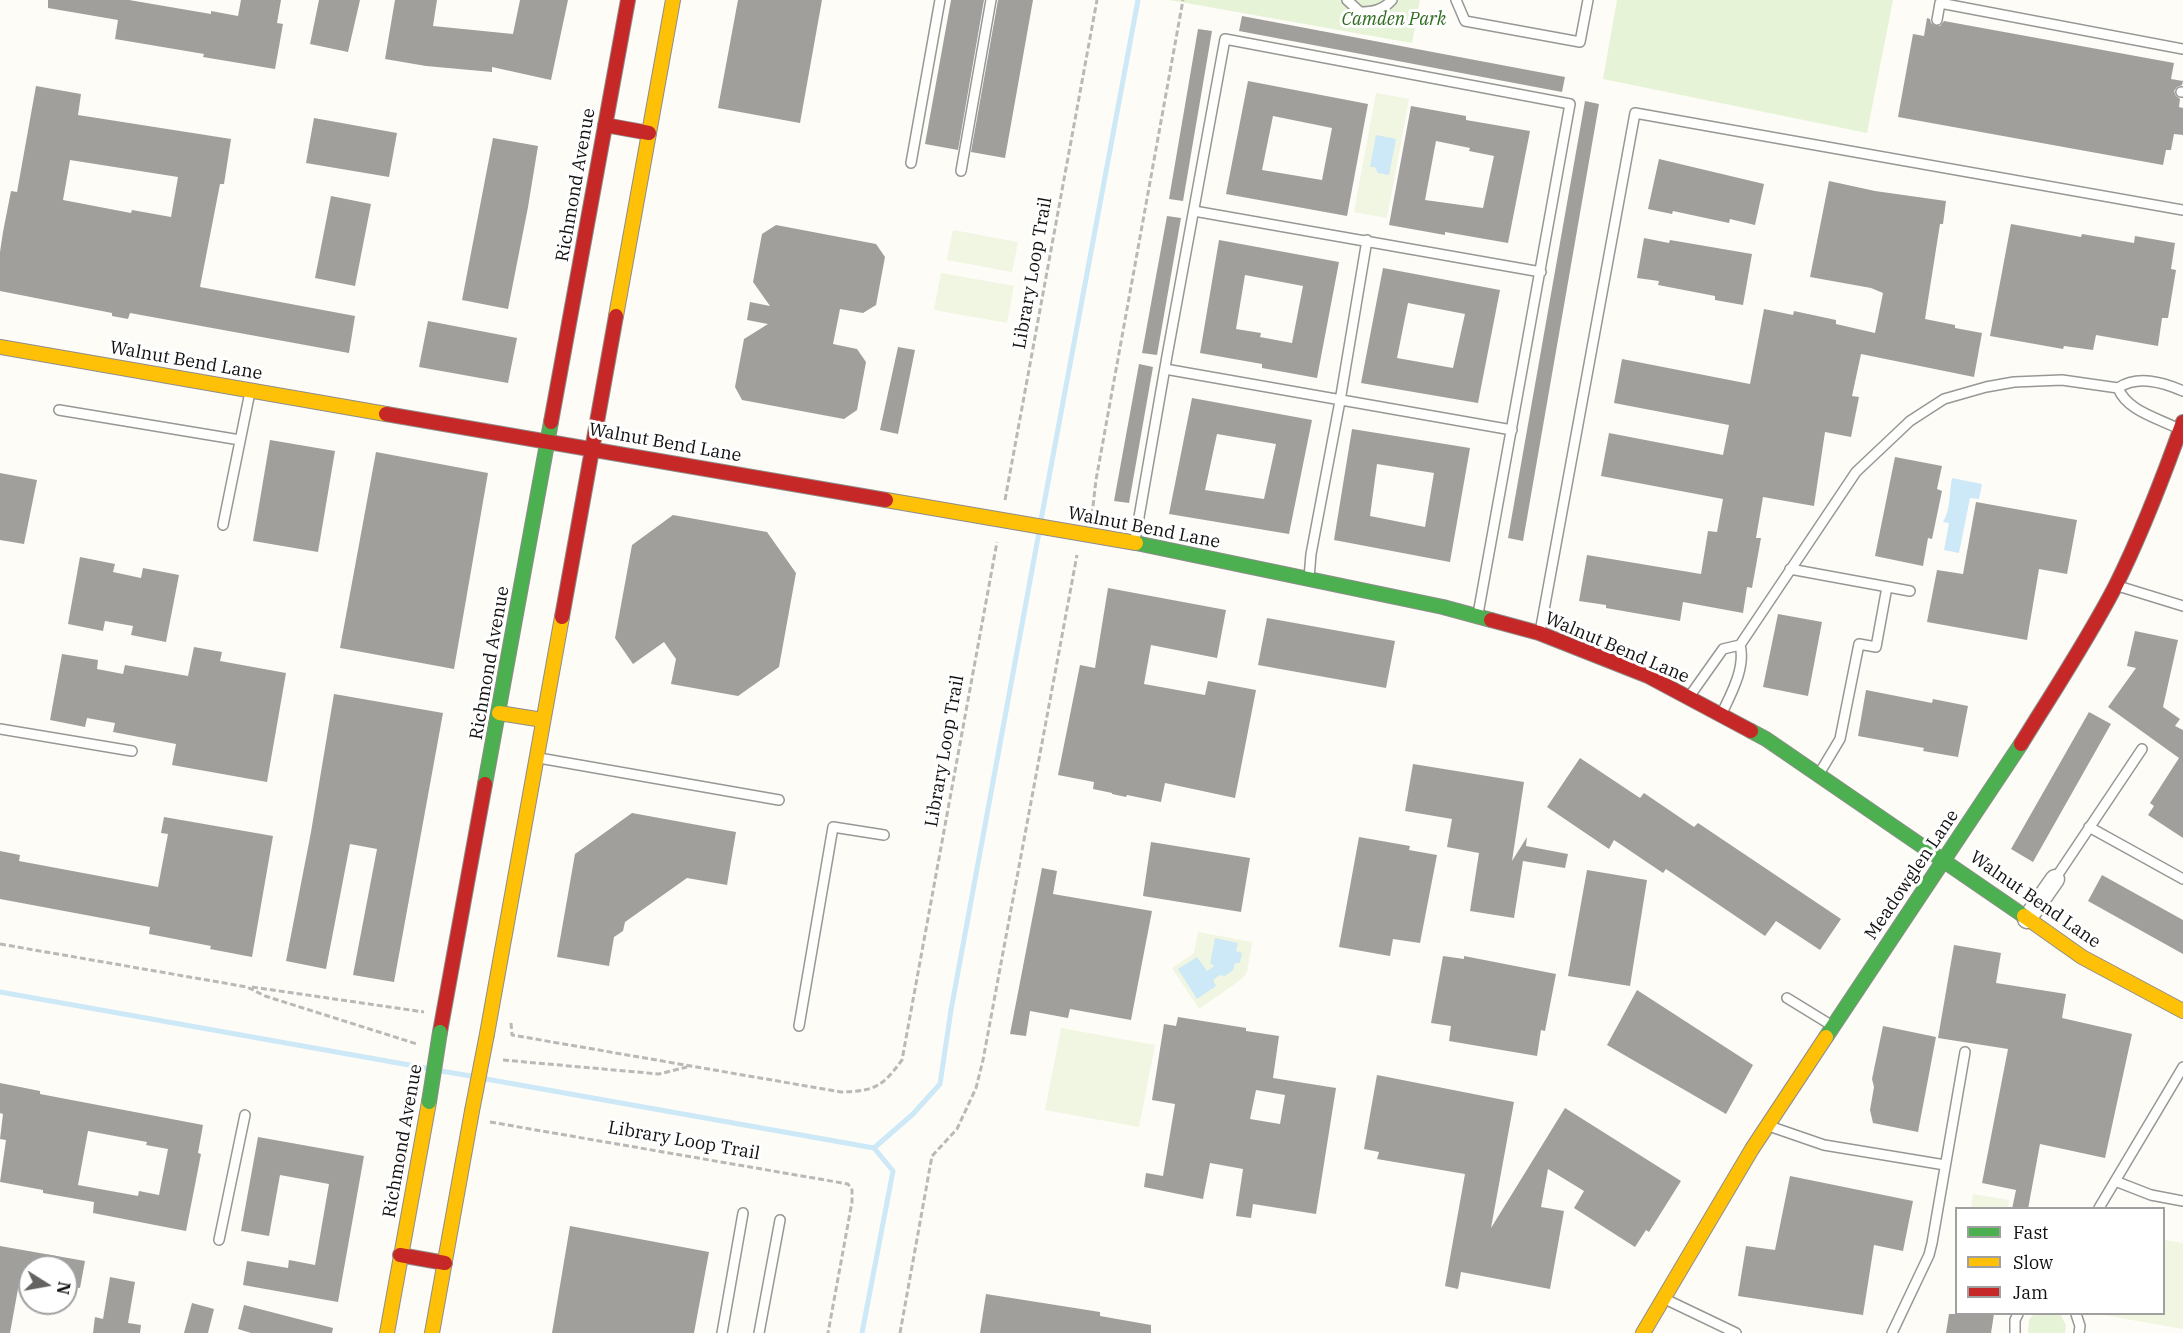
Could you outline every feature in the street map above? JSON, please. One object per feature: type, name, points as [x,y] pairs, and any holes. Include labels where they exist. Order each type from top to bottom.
[{"type":"street","name":"Richmond Avenue","points":[[387,1333],[628,0]]},
{"type":"street","points":[[432,1333],[673,0]]},
{"type":"street","points":[[605,125],[649,133]]},
{"type":"street","name":"Walnut Bend Lane","points":[[0,346],[1135,543],[1383,594],[1539,633],[1648,676],[1766,740],[1819,774],[2082,957],[2183,1011]]},
{"type":"street","name":"Meadowglen Lane","points":[[1643,1333],[1768,1125],[2040,715],[2082,647],[2115,586],[2155,499],[2182,425]]},
{"type":"street","points":[[499,713],[543,720]]},
{"type":"street","points":[[2027,919],[2055,879]]},
{"type":"street","points":[[400,1256],[445,1263]]},
{"type":"lane","points":[[911,162],[940,0]]},
{"type":"lane","points":[[961,171],[992,0]]},
{"type":"lane","points":[[1347,0],[1360,12],[1371,12],[1380,9],[1392,0]]},
{"type":"lane","points":[[1456,0],[1465,21],[1580,42],[1587,0]]},
{"type":"lane","points":[[1976,10],[1978,0]]},
{"type":"lane","points":[[1936,20],[1940,3],[2183,49]]},
{"type":"lane","points":[[1135,543],[1225,39],[1570,104],[1478,616]]},
{"type":"lane","points":[[1539,633],[1635,113],[2183,210]]},
{"type":"lane","points":[[1194,211],[1541,272]]},
{"type":"lane","points":[[1309,580],[1311,554],[1367,240]]},
{"type":"lane","points":[[1165,369],[1512,430]]},
{"type":"lane","points":[[1688,697],[1723,649],[1740,645],[1856,472],[1910,421],[1944,399],[1986,387],[2036,380],[2062,380],[2118,388],[2128,381],[2139,380],[2183,391]]},
{"type":"lane","points":[[2118,388],[2122,399],[2131,405],[2182,425]]},
{"type":"lane","points":[[223,525],[250,391]]},
{"type":"lane","points":[[59,410],[240,440]]},
{"type":"lane","points":[[1790,569],[1910,591]]},
{"type":"lane","points":[[2115,586],[2183,606]]},
{"type":"lane","points":[[1819,774],[1840,739],[1859,644],[1876,647],[1887,587]]},
{"type":"lane","points":[[1721,715],[1738,675],[1742,653],[1740,645]]},
{"type":"lane","points":[[0,729],[132,751]]},
{"type":"lane","points":[[2055,879],[2142,749]]},
{"type":"lane","points":[[536,758],[779,800]]},
{"type":"lane","points":[[799,1026],[833,827],[884,835]]},
{"type":"lane","points":[[2090,827],[2183,879]]},
{"type":"lane","points":[[1787,998],[1833,1027]]},
{"type":"lane","points":[[1892,1333],[1929,1255],[1965,1052]]},
{"type":"lane","points":[[2100,1207],[2183,1067]]},
{"type":"lane","points":[[219,1240],[245,1115]]},
{"type":"lane","points":[[1768,1125],[1824,1145],[1945,1165]]},
{"type":"lane","points":[[2115,1181],[2151,1195],[2183,1201]]},
{"type":"lane","points":[[722,1333],[743,1213]]},
{"type":"lane","points":[[759,1333],[780,1220]]},
{"type":"lane","points":[[1663,1298],[1736,1333]]},
{"type":"lane","points":[[2015,1333],[2018,1315]]},
{"type":"lane","points":[[2076,1315],[2080,1326],[2079,1333]]},
{"type":"path","name":"Library Loop Trail","points":[[488,1029],[502,1032],[505,1020],[513,1024],[512,1035],[841,1092],[869,1090],[888,1078],[902,1060],[1006,521],[1097,0]]},
{"type":"path","points":[[1091,520],[1096,480],[1183,0]]},
{"type":"path","points":[[900,1333],[932,1156],[957,1129],[976,1088],[983,1060],[1077,533]]},
{"type":"path","points":[[0,944],[247,987],[431,1013]]},
{"type":"path","points":[[247,987],[265,996],[421,1046]]},
{"type":"path","points":[[494,1058],[659,1074],[689,1066]]},
{"type":"path","name":"Library Loop Trail","points":[[472,1114],[848,1184],[852,1190],[852,1202],[828,1333]]},
{"type":"green space","name":"Camden Park","points":[[1169,0],[1420,0],[1412,43]]},
{"type":"green space","points":[[1617,0],[1893,0],[1867,133],[1603,79]]},
{"type":"green space","points":[[1376,93],[1409,99],[1387,218],[1354,212]]},
{"type":"green space","points":[[953,230],[1018,242],[1012,272],[947,260]]},
{"type":"green space","points":[[941,273],[1014,286],[1007,323],[934,310]]},
{"type":"green space","points":[[1198,932],[1252,942],[1247,972],[1243,978],[1199,1009],[1172,968],[1194,953]]},
{"type":"green space","points":[[1061,1028],[1155,1045],[1139,1127],[1045,1110]]},
{"type":"green space","points":[[1973,1194],[2009,1200],[2008,1207],[1971,1207]]},
{"type":"green space","points":[[2165,1240],[2183,1243],[2183,1329],[2104,1315],[2165,1315]]},
{"type":"green space","points":[[2033,1315],[2061,1315],[2066,1325],[2065,1333],[2028,1333],[2029,1320]]},
{"type":"water","points":[[1376,135],[1396,139],[1389,175],[1378,173],[1375,167],[1370,167]]},
{"type":"water","points":[[1952,478],[1982,484],[1979,499],[1970,498],[1959,553],[1944,550],[1949,523],[1943,522],[1949,506]]},
{"type":"water","points":[[1215,938],[1238,943],[1236,951],[1242,953],[1240,963],[1235,963],[1233,970],[1225,976],[1220,975],[1213,980],[1216,986],[1197,999],[1178,969],[1197,957],[1207,971],[1213,967],[1214,965],[1210,964]]},
{"type":"building","points":[[48,0],[129,0],[211,14],[211,11],[238,16],[241,0],[281,0],[277,23],[283,24],[275,69],[115,39],[118,20],[48,8]]},
{"type":"building","points":[[319,0],[360,0],[348,52],[310,44]]},
{"type":"building","points":[[395,0],[437,0],[433,26],[513,34],[520,0],[568,0],[551,80],[492,67],[492,72],[426,66],[385,59]]},
{"type":"building","points":[[738,0],[822,0],[800,123],[718,108]]},
{"type":"building","points":[[951,0],[984,0],[958,150],[925,144]]},
{"type":"building","points":[[998,0],[1033,0],[1005,158],[971,152]]},
{"type":"building","points":[[1242,16],[1565,77],[1562,92],[1239,31]]},
{"type":"building","points":[[1927,18],[1935,26],[1940,26],[1944,21],[2174,63],[2171,79],[2183,81],[2182,85],[2174,91],[2180,99],[2179,107],[2183,108],[2183,135],[2174,134],[2171,150],[2166,150],[2163,165],[1898,117],[1913,34],[1924,36]]},
{"type":"building","points":[[1198,29],[1212,31],[1183,201],[1169,199]]},
{"type":"building","points":[[1248,81],[1368,104],[1347,216],[1226,194]],"holes":[[[1273,116],[1332,128],[1322,180],[1262,170]]]},
{"type":"building","points":[[36,86],[81,94],[78,115],[231,139],[224,184],[220,184],[200,287],[355,316],[349,353],[130,313],[128,319],[112,316],[112,313],[0,291],[0,252],[3,232],[11,191],[17,192]],"holes":[[[70,160],[178,177],[171,217],[132,210],[131,213],[63,200]]]},
{"type":"building","points":[[1585,101],[1599,104],[1523,541],[1508,538]]},
{"type":"building","points":[[1411,106],[1466,116],[1466,120],[1530,131],[1508,243],[1389,225]],"holes":[[[1436,141],[1470,148],[1469,151],[1494,156],[1483,208],[1425,200]]]},
{"type":"building","points":[[314,118],[397,133],[389,177],[306,163]]},
{"type":"building","points":[[493,138],[538,146],[508,309],[462,300]]},
{"type":"building","points":[[1659,159],[1764,184],[1755,225],[1730,219],[1729,223],[1673,211],[1672,214],[1648,209]]},
{"type":"building","points":[[1829,181],[1875,191],[1946,201],[1943,224],[1940,224],[1925,319],[1982,333],[1974,377],[1861,354],[1852,396],[1859,397],[1851,437],[1825,432],[1814,506],[1763,497],[1756,538],[1761,538],[1752,588],[1747,587],[1743,613],[1683,602],[1680,621],[1579,601],[1587,555],[1701,574],[1708,531],[1717,532],[1723,499],[1601,476],[1609,433],[1723,455],[1729,425],[1614,403],[1622,359],[1750,384],[1764,309],[1793,315],[1794,311],[1836,320],[1836,324],[1875,333],[1883,293],[1871,288],[1810,277]]},
{"type":"building","points":[[331,196],[371,204],[355,286],[315,278]]},
{"type":"building","points":[[1167,216],[1181,218],[1157,355],[1142,353]]},
{"type":"building","points":[[2011,224],[2081,237],[2082,234],[2134,243],[2135,236],[2175,243],[2171,269],[2176,270],[2168,318],[2162,318],[2158,346],[2096,335],[2093,350],[2064,346],[2063,349],[1990,336]]},
{"type":"building","points":[[776,225],[876,244],[885,257],[876,305],[863,313],[840,309],[833,344],[857,349],[866,362],[857,410],[844,419],[742,400],[735,387],[744,339],[768,324],[747,320],[750,302],[770,306],[753,282],[762,234]]},
{"type":"building","points":[[1644,238],[1669,243],[1670,240],[1752,254],[1743,305],[1715,300],[1715,296],[1658,285],[1659,281],[1637,278]]},
{"type":"building","points":[[1219,240],[1339,262],[1317,378],[1262,368],[1262,364],[1200,353]],"holes":[[[1245,275],[1303,286],[1292,343],[1260,337],[1261,333],[1236,329]]]},
{"type":"building","points":[[1383,268],[1500,290],[1478,403],[1361,383]],"holes":[[[1408,303],[1465,314],[1453,368],[1397,358]]]},
{"type":"building","points":[[428,321],[517,338],[508,383],[419,367]]},
{"type":"building","points":[[898,347],[915,350],[898,434],[880,430]]},
{"type":"building","points":[[1139,364],[1153,367],[1129,503],[1114,501]]},
{"type":"building","points":[[1192,398],[1312,420],[1289,534],[1169,514]],"holes":[[[1217,434],[1276,444],[1264,499],[1205,490]]]},
{"type":"building","points":[[1352,429],[1470,448],[1450,562],[1334,540]],"holes":[[[1377,464],[1434,473],[1425,527],[1370,516]]]},
{"type":"building","points":[[270,440],[335,451],[318,552],[253,541]]},
{"type":"building","points":[[376,452],[488,473],[454,669],[340,648]]},
{"type":"building","points":[[1895,457],[1942,466],[1937,489],[1942,491],[1932,539],[1928,538],[1923,566],[1875,556]]},
{"type":"building","points":[[0,473],[37,480],[24,544],[0,540]]},
{"type":"building","points":[[1976,502],[2077,520],[2067,574],[2039,569],[2027,640],[1927,622],[1937,570],[1963,574]]},
{"type":"building","points":[[673,515],[767,532],[796,573],[779,667],[738,696],[671,684],[676,659],[664,642],[633,664],[615,638],[632,545]]},
{"type":"building","points":[[80,557],[115,564],[113,572],[141,578],[143,568],[179,575],[166,642],[131,635],[133,626],[105,621],[103,631],[68,624]]},
{"type":"building","points":[[1108,588],[1226,610],[1217,658],[1151,645],[1144,684],[1205,695],[1208,681],[1256,690],[1235,798],[1165,783],[1161,802],[1112,794],[1093,789],[1094,782],[1058,775],[1080,665],[1095,668]]},
{"type":"building","points":[[1778,614],[1822,622],[1808,696],[1763,687]]},
{"type":"building","points":[[1267,618],[1395,641],[1386,688],[1258,665]]},
{"type":"building","points":[[2135,631],[2178,640],[2163,707],[2180,719],[2175,726],[2183,730],[2183,838],[2148,815],[2154,806],[2150,803],[2179,758],[2108,707],[2136,668],[2127,666]]},
{"type":"building","points":[[194,647],[222,652],[220,661],[286,673],[267,782],[172,765],[176,744],[113,732],[115,723],[87,718],[85,727],[50,720],[62,654],[98,660],[97,669],[123,674],[125,665],[188,676]]},
{"type":"building","points":[[1866,690],[1932,703],[1933,699],[1968,706],[1958,757],[1923,751],[1924,748],[1858,736]]},
{"type":"building","points":[[334,694],[443,713],[394,982],[353,975],[377,849],[350,844],[326,969],[286,961]]},
{"type":"building","points":[[2089,712],[2111,724],[2033,862],[2011,849]]},
{"type":"building","points":[[1580,758],[1640,798],[1644,793],[1694,827],[1698,823],[1841,919],[1820,950],[1776,921],[1765,936],[1666,869],[1663,873],[1614,840],[1609,849],[1547,807]]},
{"type":"building","points":[[1413,764],[1524,782],[1512,861],[1527,837],[1526,846],[1568,854],[1565,868],[1523,861],[1514,918],[1470,911],[1479,853],[1447,847],[1452,819],[1405,811]]},
{"type":"building","points":[[632,813],[736,832],[727,885],[687,878],[625,922],[623,931],[614,937],[609,966],[557,957],[575,854]]},
{"type":"building","points":[[164,817],[273,836],[252,957],[210,949],[211,946],[149,934],[150,927],[0,899],[0,851],[20,855],[19,861],[158,887],[168,834],[161,833]]},
{"type":"building","points":[[1359,837],[1410,846],[1409,850],[1437,855],[1420,943],[1393,939],[1390,956],[1339,947]]},
{"type":"building","points":[[1151,842],[1250,858],[1241,912],[1143,896]]},
{"type":"building","points":[[1042,868],[1057,871],[1053,894],[1152,911],[1131,1020],[1070,1009],[1068,1018],[1030,1011],[1026,1036],[1010,1034]]},
{"type":"building","points":[[1587,870],[1647,880],[1630,986],[1568,976]]},
{"type":"building","points":[[2102,875],[2183,920],[2183,954],[2088,901]]},
{"type":"building","points":[[1954,945],[2001,953],[1996,983],[2066,994],[2062,1018],[2132,1034],[2105,1158],[2040,1144],[2028,1207],[2012,1207],[2016,1190],[1982,1183],[2008,1049],[1938,1038]]},
{"type":"building","points":[[1443,956],[1464,959],[1464,956],[1556,974],[1545,1031],[1541,1030],[1537,1056],[1449,1041],[1451,1026],[1431,1023]]},
{"type":"building","points":[[1637,990],[1753,1065],[1726,1114],[1607,1045]]},
{"type":"building","points":[[1178,1017],[1279,1036],[1273,1078],[1336,1088],[1316,1214],[1253,1204],[1251,1218],[1236,1216],[1243,1169],[1210,1163],[1203,1199],[1144,1187],[1146,1173],[1163,1176],[1175,1104],[1152,1100],[1164,1024],[1176,1026]],"holes":[[[1256,1090],[1285,1095],[1280,1124],[1250,1119]]]},
{"type":"building","points":[[1883,1026],[1936,1037],[1918,1132],[1873,1123],[1870,1110],[1874,1087],[1872,1079]]},
{"type":"building","points":[[1377,1075],[1514,1102],[1491,1228],[1565,1108],[1681,1181],[1649,1232],[1646,1230],[1635,1247],[1574,1208],[1584,1191],[1548,1169],[1541,1207],[1564,1211],[1550,1289],[1461,1272],[1458,1289],[1445,1286],[1465,1174],[1377,1159],[1379,1152],[1364,1149]]},
{"type":"building","points":[[0,1083],[40,1091],[40,1094],[203,1125],[198,1153],[201,1154],[186,1231],[93,1213],[94,1202],[43,1193],[43,1190],[0,1182],[6,1140],[0,1139],[3,1114],[0,1113]],"holes":[[[88,1131],[147,1142],[146,1145],[168,1149],[159,1195],[139,1191],[138,1196],[78,1185]]]},
{"type":"building","points":[[258,1137],[364,1156],[338,1302],[243,1285],[247,1261],[288,1268],[289,1260],[315,1265],[329,1184],[280,1175],[269,1236],[241,1231]]},
{"type":"building","points":[[1790,1176],[1913,1201],[1903,1251],[1874,1245],[1863,1315],[1738,1296],[1746,1246],[1775,1250]]},
{"type":"building","points":[[570,1226],[709,1252],[694,1333],[552,1333]]},
{"type":"building","points":[[0,1246],[51,1255],[18,1255],[18,1289],[10,1333],[0,1333]]},
{"type":"building","points":[[78,1260],[85,1261],[80,1288],[78,1288]]},
{"type":"building","points":[[110,1277],[135,1282],[128,1323],[141,1325],[140,1333],[93,1333],[95,1317],[103,1319]]},
{"type":"building","points":[[986,1294],[1100,1312],[1100,1316],[1151,1325],[1151,1333],[980,1333]]},
{"type":"building","points":[[192,1303],[214,1309],[208,1333],[184,1333]]},
{"type":"building","points":[[244,1305],[333,1328],[332,1333],[251,1333],[238,1329]]},
{"type":"building","points":[[1949,1314],[1994,1315],[1991,1333],[1946,1333]]},
{"type":"waterway","points":[[1041,520],[1138,0]]},
{"type":"waterway","points":[[874,1148],[913,1114],[940,1084],[951,1010],[1039,532]]},
{"type":"waterway","points":[[0,992],[426,1068]]},
{"type":"waterway","points":[[441,1071],[471,1076]]},
{"type":"waterway","points":[[486,1079],[874,1148],[893,1171],[862,1333]]},
{"type":"traffic: fast","points":[[485,784],[551,422]]},
{"type":"traffic: fast","points":[[1136,543],[1443,607],[1491,620]]},
{"type":"traffic: fast","points":[[1751,731],[2024,916]]},
{"type":"traffic: fast","points":[[1826,1037],[2021,744]]},
{"type":"traffic: fast","points":[[429,1102],[440,1032]]},
{"type":"traffic: slow","points":[[616,316],[673,0]]},
{"type":"traffic: slow","points":[[0,347],[386,414]]},
{"type":"traffic: slow","points":[[886,500],[1136,543]]},
{"type":"traffic: slow","points":[[487,1034],[562,617]]},
{"type":"traffic: slow","points":[[499,713],[543,720]]},
{"type":"traffic: slow","points":[[2024,916],[2082,957],[2183,1011]]},
{"type":"traffic: slow","points":[[472,1111],[487,1034]]},
{"type":"traffic: slow","points":[[1643,1333],[1752,1149],[1826,1037]]},
{"type":"traffic: slow","points":[[387,1333],[429,1102]]},
{"type":"traffic: slow","points":[[432,1333],[472,1111]]},
{"type":"traffic: jam","points":[[551,422],[628,0]]},
{"type":"traffic: jam","points":[[605,125],[649,133]]},
{"type":"traffic: jam","points":[[562,617],[616,316]]},
{"type":"traffic: jam","points":[[386,414],[886,500]]},
{"type":"traffic: jam","points":[[2021,744],[2115,587],[2152,505],[2183,422]]},
{"type":"traffic: jam","points":[[1491,620],[1539,633],[1648,676],[1751,731]]},
{"type":"traffic: jam","points":[[440,1032],[485,784]]},
{"type":"traffic: jam","points":[[400,1255],[445,1263]]}]
